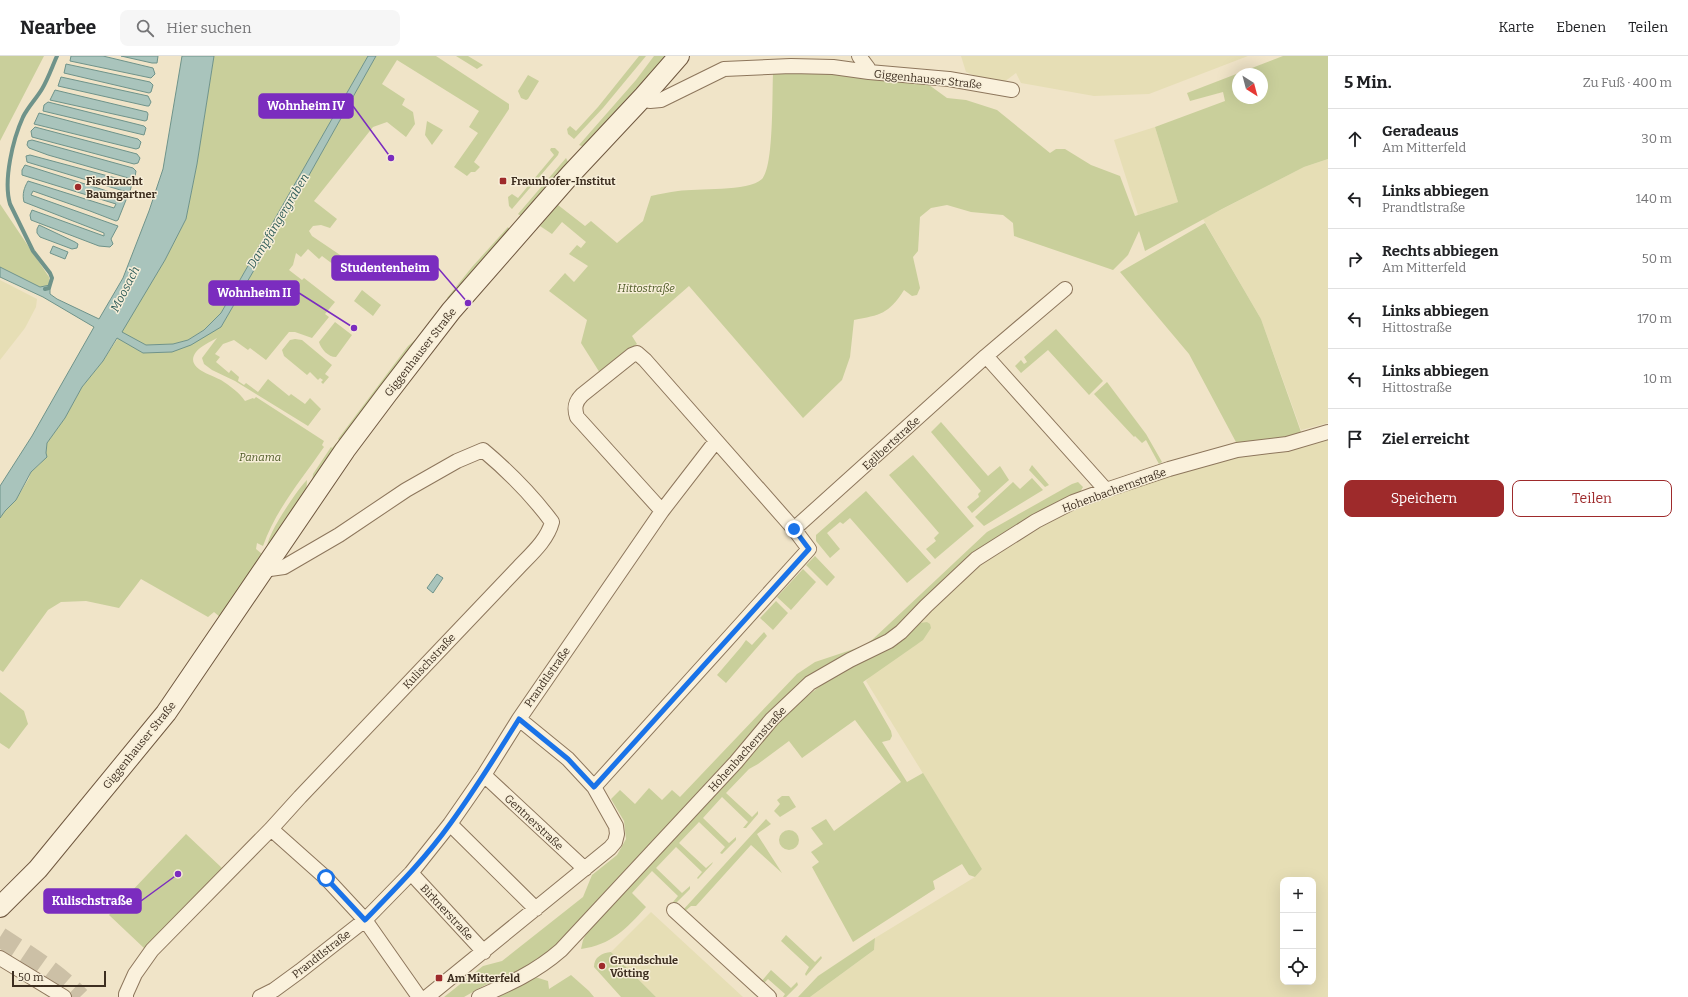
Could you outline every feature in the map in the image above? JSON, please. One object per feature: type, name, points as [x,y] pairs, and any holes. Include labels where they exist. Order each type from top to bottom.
[{"type":"main road","name":"Giggenhauser Straße","points":[[0,907],[38,869],[166,713],[318,492],[345,450],[451,311],[567,179],[679,56]]},
{"type":"street","name":"Giggenhauser Straße","points":[[859,56],[868,68],[869,72]]},
{"type":"street","name":"Giggenhauser Straße","points":[[644,96],[652,102],[661,100],[718,72],[732,68],[798,66],[833,67],[869,72],[949,79],[1012,90]]},
{"type":"street","name":"Egilbertstraße","points":[[794,529],[986,356],[1065,289]]},
{"type":"street","points":[[594,787],[809,549],[794,529],[645,360],[637,353],[632,355],[578,400],[575,410],[577,417],[662,511]]},
{"type":"street","points":[[986,356],[1106,490]]},
{"type":"street","name":"Hohenbachernstraße","points":[[479,997],[514,982],[540,968],[561,950],[736,762],[772,719],[810,684],[850,660],[889,641],[901,632],[943,589],[976,559],[998,544],[1036,521],[1073,502],[1106,490],[1169,469],[1237,450],[1287,444],[1328,432]]},
{"type":"street","name":"Prandtlstraße","points":[[260,997],[274,990],[300,971],[365,920],[411,873],[450,824],[484,775],[519,719],[662,511],[716,441]]},
{"type":"street","name":"Kulischstraße","points":[[126,997],[135,974],[152,950],[271,829],[532,553],[550,529],[552,522],[536,502],[497,461],[483,450],[457,461],[406,490],[339,535],[284,567],[263,570]]},
{"type":"street","points":[[427,997],[585,869],[615,842],[617,834],[616,826],[594,787],[568,759],[519,719]]},
{"type":"street","name":"Gentnerstraße","points":[[484,775],[585,869]]},
{"type":"street","points":[[450,824],[536,909]]},
{"type":"street","points":[[271,829],[326,878],[365,920],[419,997]]},
{"type":"street","name":"Birknerstraße","points":[[411,873],[484,952]]},
{"type":"street","points":[[674,910],[769,997]]},
{"type":"street","points":[[0,958],[64,997]]},
{"type":"shaded area","points":[[961,56],[1248,56],[1149,94],[1094,96],[1021,83],[1016,73],[1004,82],[993,83],[966,72]]},
{"type":"shaded area","points":[[1155,127],[1178,202],[1138,215],[1114,140]]},
{"type":"shaded area","points":[[1328,159],[1328,423],[1301,430],[1261,319],[1203,219],[1304,167]]},
{"type":"shaded area","points":[[0,280],[37,299],[36,307],[25,328],[0,360]]},
{"type":"shaded area","points":[[1328,439],[1328,997],[810,997],[874,950],[875,938],[975,877],[982,869],[866,681],[984,547],[1097,499],[1221,459],[1304,446]]},
{"type":"shaded area","points":[[651,912],[743,997],[656,997],[611,952]]},
{"type":"green space","points":[[0,56],[44,56],[0,141]]},
{"type":"green space","points":[[214,56],[368,56],[221,313],[204,330],[188,340],[173,344],[146,345],[121,332],[165,260],[186,219],[197,164]]},
{"type":"green space","name":"Panama","points":[[376,56],[436,56],[509,104],[509,109],[474,162],[480,167],[475,172],[471,172],[467,176],[454,167],[478,133],[469,127],[479,111],[397,60],[382,84],[405,99],[402,105],[413,112],[415,124],[406,137],[387,122],[373,127],[314,201],[337,219],[330,228],[321,225],[313,226],[309,231],[312,236],[349,261],[342,271],[322,256],[319,259],[308,249],[301,257],[296,253],[293,265],[289,270],[302,280],[304,278],[335,302],[325,314],[329,317],[312,338],[295,332],[289,332],[266,360],[250,348],[248,350],[234,340],[223,344],[215,354],[220,357],[216,362],[229,373],[231,370],[239,377],[238,381],[244,385],[246,383],[258,392],[268,379],[289,396],[291,394],[305,404],[310,398],[321,409],[308,426],[235,381],[212,370],[204,364],[202,358],[217,338],[196,352],[193,358],[196,367],[221,380],[237,392],[245,401],[256,397],[324,441],[322,445],[324,447],[298,483],[275,519],[263,546],[257,543],[256,549],[262,554],[220,617],[214,612],[208,617],[141,579],[119,608],[86,601],[61,602],[48,610],[3,672],[0,670],[0,518],[16,500],[31,472],[41,463],[46,453],[47,443],[65,418],[82,387],[103,361],[118,338],[143,353],[172,352],[221,327]]},
{"type":"green space","points":[[456,56],[468,56],[483,65],[477,69]]},
{"type":"green space","points":[[639,56],[646,56],[603,108],[574,139],[568,134],[567,129],[570,126],[576,131],[598,107]]},
{"type":"green space","points":[[654,56],[668,56],[584,147],[579,145],[636,80]]},
{"type":"green space","name":"Hittostraße","points":[[1283,56],[1328,56],[1328,159],[1304,167],[1145,251],[1139,231],[1128,255],[1113,270],[1014,236],[1013,223],[1003,215],[971,212],[947,205],[931,208],[920,217],[918,251],[913,257],[920,288],[917,295],[912,296],[904,290],[894,304],[883,312],[871,317],[854,320],[850,357],[842,380],[803,418],[689,286],[632,336],[637,344],[600,373],[581,343],[587,320],[549,291],[565,273],[574,282],[588,266],[569,254],[577,245],[581,248],[586,242],[562,222],[552,234],[540,226],[558,205],[585,226],[591,221],[617,243],[643,221],[651,196],[686,190],[734,188],[746,186],[762,179],[766,172],[769,160],[773,74],[805,70],[925,82],[947,98],[966,100],[997,110],[1050,153],[1056,149],[1065,149],[1091,165],[1120,176],[1135,216],[1178,202],[1155,127],[1225,101],[1223,92],[1190,101],[1187,93],[1232,76],[1232,104],[1268,104],[1268,68],[1252,68]]},
{"type":"green space","points":[[528,75],[539,81],[526,100],[521,98],[518,91]]},
{"type":"green space","points":[[427,121],[443,130],[432,145],[425,135]]},
{"type":"green space","points":[[551,148],[555,148],[559,152],[558,155],[512,209],[509,206],[508,197],[512,194],[518,198],[554,155],[550,150]]},
{"type":"green space","points":[[566,158],[569,164],[521,216],[518,214]]},
{"type":"green space","points":[[0,204],[49,277],[50,285],[40,287],[0,267]]},
{"type":"green space","points":[[1205,223],[1261,319],[1301,432],[1286,437],[1237,444],[1189,354],[1120,272]]},
{"type":"green space","points":[[508,227],[509,229],[453,299],[447,298],[472,267]]},
{"type":"green space","points":[[362,290],[381,305],[373,316],[354,301]]},
{"type":"green space","points":[[335,322],[352,335],[336,357],[333,357],[325,352],[319,342]]},
{"type":"green space","points":[[1056,329],[1103,381],[1089,395],[1048,350],[1021,373],[1015,366],[1021,360],[1024,364],[1027,362],[1024,357]]},
{"type":"green space","points":[[290,340],[302,340],[332,365],[325,374],[329,377],[323,384],[321,382],[323,380],[320,378],[318,380],[310,372],[307,375],[284,356],[282,350]]},
{"type":"green space","points":[[415,340],[416,342],[311,492],[313,474],[331,447],[332,448],[339,440],[338,439],[408,346]]},
{"type":"green space","points":[[1107,382],[1146,434],[1162,462],[1159,464],[1146,440],[1142,443],[1135,436],[1134,437],[1094,394]]},
{"type":"green space","points":[[941,422],[988,476],[1000,466],[1009,480],[972,513],[967,507],[979,497],[978,494],[981,491],[931,432]]},
{"type":"green space","points":[[913,455],[974,526],[935,559],[926,549],[936,541],[934,538],[939,533],[889,475]]},
{"type":"green space","points":[[1032,465],[1049,485],[1045,487],[1029,470]]},
{"type":"green space","points":[[1032,478],[1043,490],[984,526],[975,517],[1013,482],[1020,489]]},
{"type":"green space","points":[[307,480],[306,495],[267,548],[268,541],[277,523],[290,502]]},
{"type":"green space","points":[[1078,482],[1083,487],[1079,494],[1054,505],[887,637],[831,664],[734,756],[547,956],[510,976],[485,985],[464,997],[444,997],[483,966],[502,961],[583,897],[592,875],[617,855],[626,839],[624,821],[611,799],[620,790],[635,804],[649,788],[662,800],[672,790],[680,797],[797,674],[815,662],[863,646],[872,640],[987,532]]},
{"type":"green space","points":[[866,491],[931,563],[907,583],[850,518],[843,524],[840,522],[827,533],[840,549],[830,558],[816,541],[816,535]]},
{"type":"green space","points":[[815,556],[835,577],[827,586],[806,565]]},
{"type":"green space","points":[[803,569],[816,582],[791,610],[777,597]]},
{"type":"green space","points":[[776,601],[788,613],[773,630],[760,618]]},
{"type":"green space","points":[[927,622],[930,624],[931,628],[923,640],[863,682],[891,731],[892,736],[890,740],[882,742],[907,782],[923,773],[982,869],[975,877],[969,875],[962,864],[933,881],[935,889],[853,942],[812,867],[819,862],[811,852],[823,844],[811,828],[826,819],[834,831],[901,782],[855,720],[802,758],[789,741],[749,769],[726,793],[752,817],[758,811],[758,814],[746,828],[743,828],[748,822],[722,797],[703,818],[729,843],[736,837],[736,840],[722,854],[720,853],[725,847],[699,822],[679,843],[706,868],[713,862],[698,879],[697,878],[702,872],[676,847],[656,868],[682,893],[690,886],[690,889],[675,904],[673,902],[678,896],[652,871],[632,893],[646,907],[625,929],[617,935],[601,944],[581,949],[583,940],[589,929],[792,708],[824,683],[863,660],[881,653],[901,640],[920,623]]},
{"type":"green space","points":[[764,632],[767,636],[726,683],[717,675],[746,640],[752,645]]},
{"type":"green space","points":[[0,692],[24,711],[28,724],[9,749],[0,743]]},
{"type":"green space","points":[[782,796],[789,796],[796,807],[780,817],[774,811],[780,804],[777,800]]},
{"type":"green space","points":[[766,819],[771,824],[757,834],[782,873],[751,845],[696,906],[691,906],[684,912],[683,910]]},
{"type":"green space","points":[[789,830],[796,833],[799,840],[796,847],[789,850],[782,847],[779,840],[782,833]]},
{"type":"green space","points":[[186,834],[222,868],[145,949],[109,915]]},
{"type":"green space","points":[[786,935],[815,962],[821,956],[822,958],[806,976],[805,974],[809,967],[781,941]]},
{"type":"green space","points":[[875,938],[874,950],[810,997],[798,997],[818,976]]},
{"type":"green space","points":[[611,952],[656,997],[621,997],[594,967],[595,961],[599,956]]},
{"type":"green space","points":[[771,970],[791,988],[797,982],[798,985],[786,997],[783,997],[785,994],[768,979],[762,985],[760,983]]},
{"type":"green space","points":[[571,975],[594,997],[491,997],[535,977],[548,981],[549,989]]},
{"type":"water","points":[[71,56],[103,56],[153,68],[155,74],[151,78],[70,61]]},
{"type":"water","points":[[121,56],[158,56],[157,63],[152,63]]},
{"type":"water","points":[[182,56],[214,56],[197,164],[186,219],[165,260],[122,332],[146,345],[173,344],[188,340],[204,330],[221,313],[368,56],[376,56],[221,327],[191,345],[172,352],[143,353],[117,338],[103,361],[82,387],[65,418],[47,443],[47,457],[31,472],[16,500],[0,518],[0,486],[32,436],[94,327],[43,297],[0,277],[0,267],[40,287],[50,285],[50,294],[57,299],[99,319],[123,278],[149,211],[163,169]]},
{"type":"water","points":[[66,64],[150,82],[153,85],[151,92],[149,93],[64,73]]},
{"type":"water","points":[[61,77],[148,96],[151,102],[149,106],[147,106],[58,86]]},
{"type":"water","points":[[55,90],[147,112],[147,120],[145,121],[50,100]]},
{"type":"water","points":[[48,102],[144,126],[146,128],[144,135],[43,111],[44,105]]},
{"type":"water","points":[[39,113],[138,139],[141,142],[139,148],[136,149],[34,124]]},
{"type":"water","points":[[35,127],[137,154],[140,158],[138,163],[134,164],[32,137],[31,131]]},
{"type":"water","points":[[32,140],[133,168],[136,171],[135,177],[132,179],[48,155],[29,148],[27,145],[28,141]]},
{"type":"water","points":[[30,155],[123,180],[124,178],[131,181],[132,184],[130,191],[127,192],[27,162],[26,156]]},
{"type":"water","points":[[25,165],[126,197],[118,220],[116,221],[33,191],[31,195],[118,226],[111,239],[113,244],[110,247],[99,246],[31,220],[30,215],[32,210],[104,236],[104,233],[24,202],[23,196],[25,186],[28,181],[114,208],[116,204],[22,175],[22,170]]},
{"type":"water","points":[[39,225],[75,242],[78,244],[77,248],[72,249],[40,237],[37,233]]},
{"type":"water","points":[[53,246],[68,252],[65,259],[50,253]]},
{"type":"water","points":[[437,574],[443,578],[433,593],[427,588]]},
{"type":"waterway","points":[[45,289],[49,288],[52,278],[50,273],[33,251],[10,204],[8,194],[8,172],[19,126],[25,113],[40,93],[57,56]]},
{"type":"tunnel","points":[[0,937],[52,972],[80,997]]},
{"type":"place","name":"Wohnheim IV","points":[[391,158]]},
{"type":"place","name":"Fraunhofer-Institut","points":[[503,181]]},
{"type":"place","name":"Fischzucht Baumgartner","points":[[78,187]]},
{"type":"place","name":"Studentenheim","points":[[468,303]]},
{"type":"place","name":"Wohnheim II","points":[[354,328]]},
{"type":"place","name":"Kulischstraße","points":[[178,874]]},
{"type":"place","name":"Grundschule Vötting","points":[[602,966]]},
{"type":"place","name":"Am Mitterfeld","points":[[439,978]]},
{"type":"route","points":[[326,878],[365,920],[411,873],[450,824],[484,775],[519,719],[568,759],[594,787],[698,670],[809,549],[794,529]]},
{"type":"water label","name":"Dampfängergraben","points":[[278,221]]},
{"type":"water label","name":"Moosach","points":[[125,289]]}]
